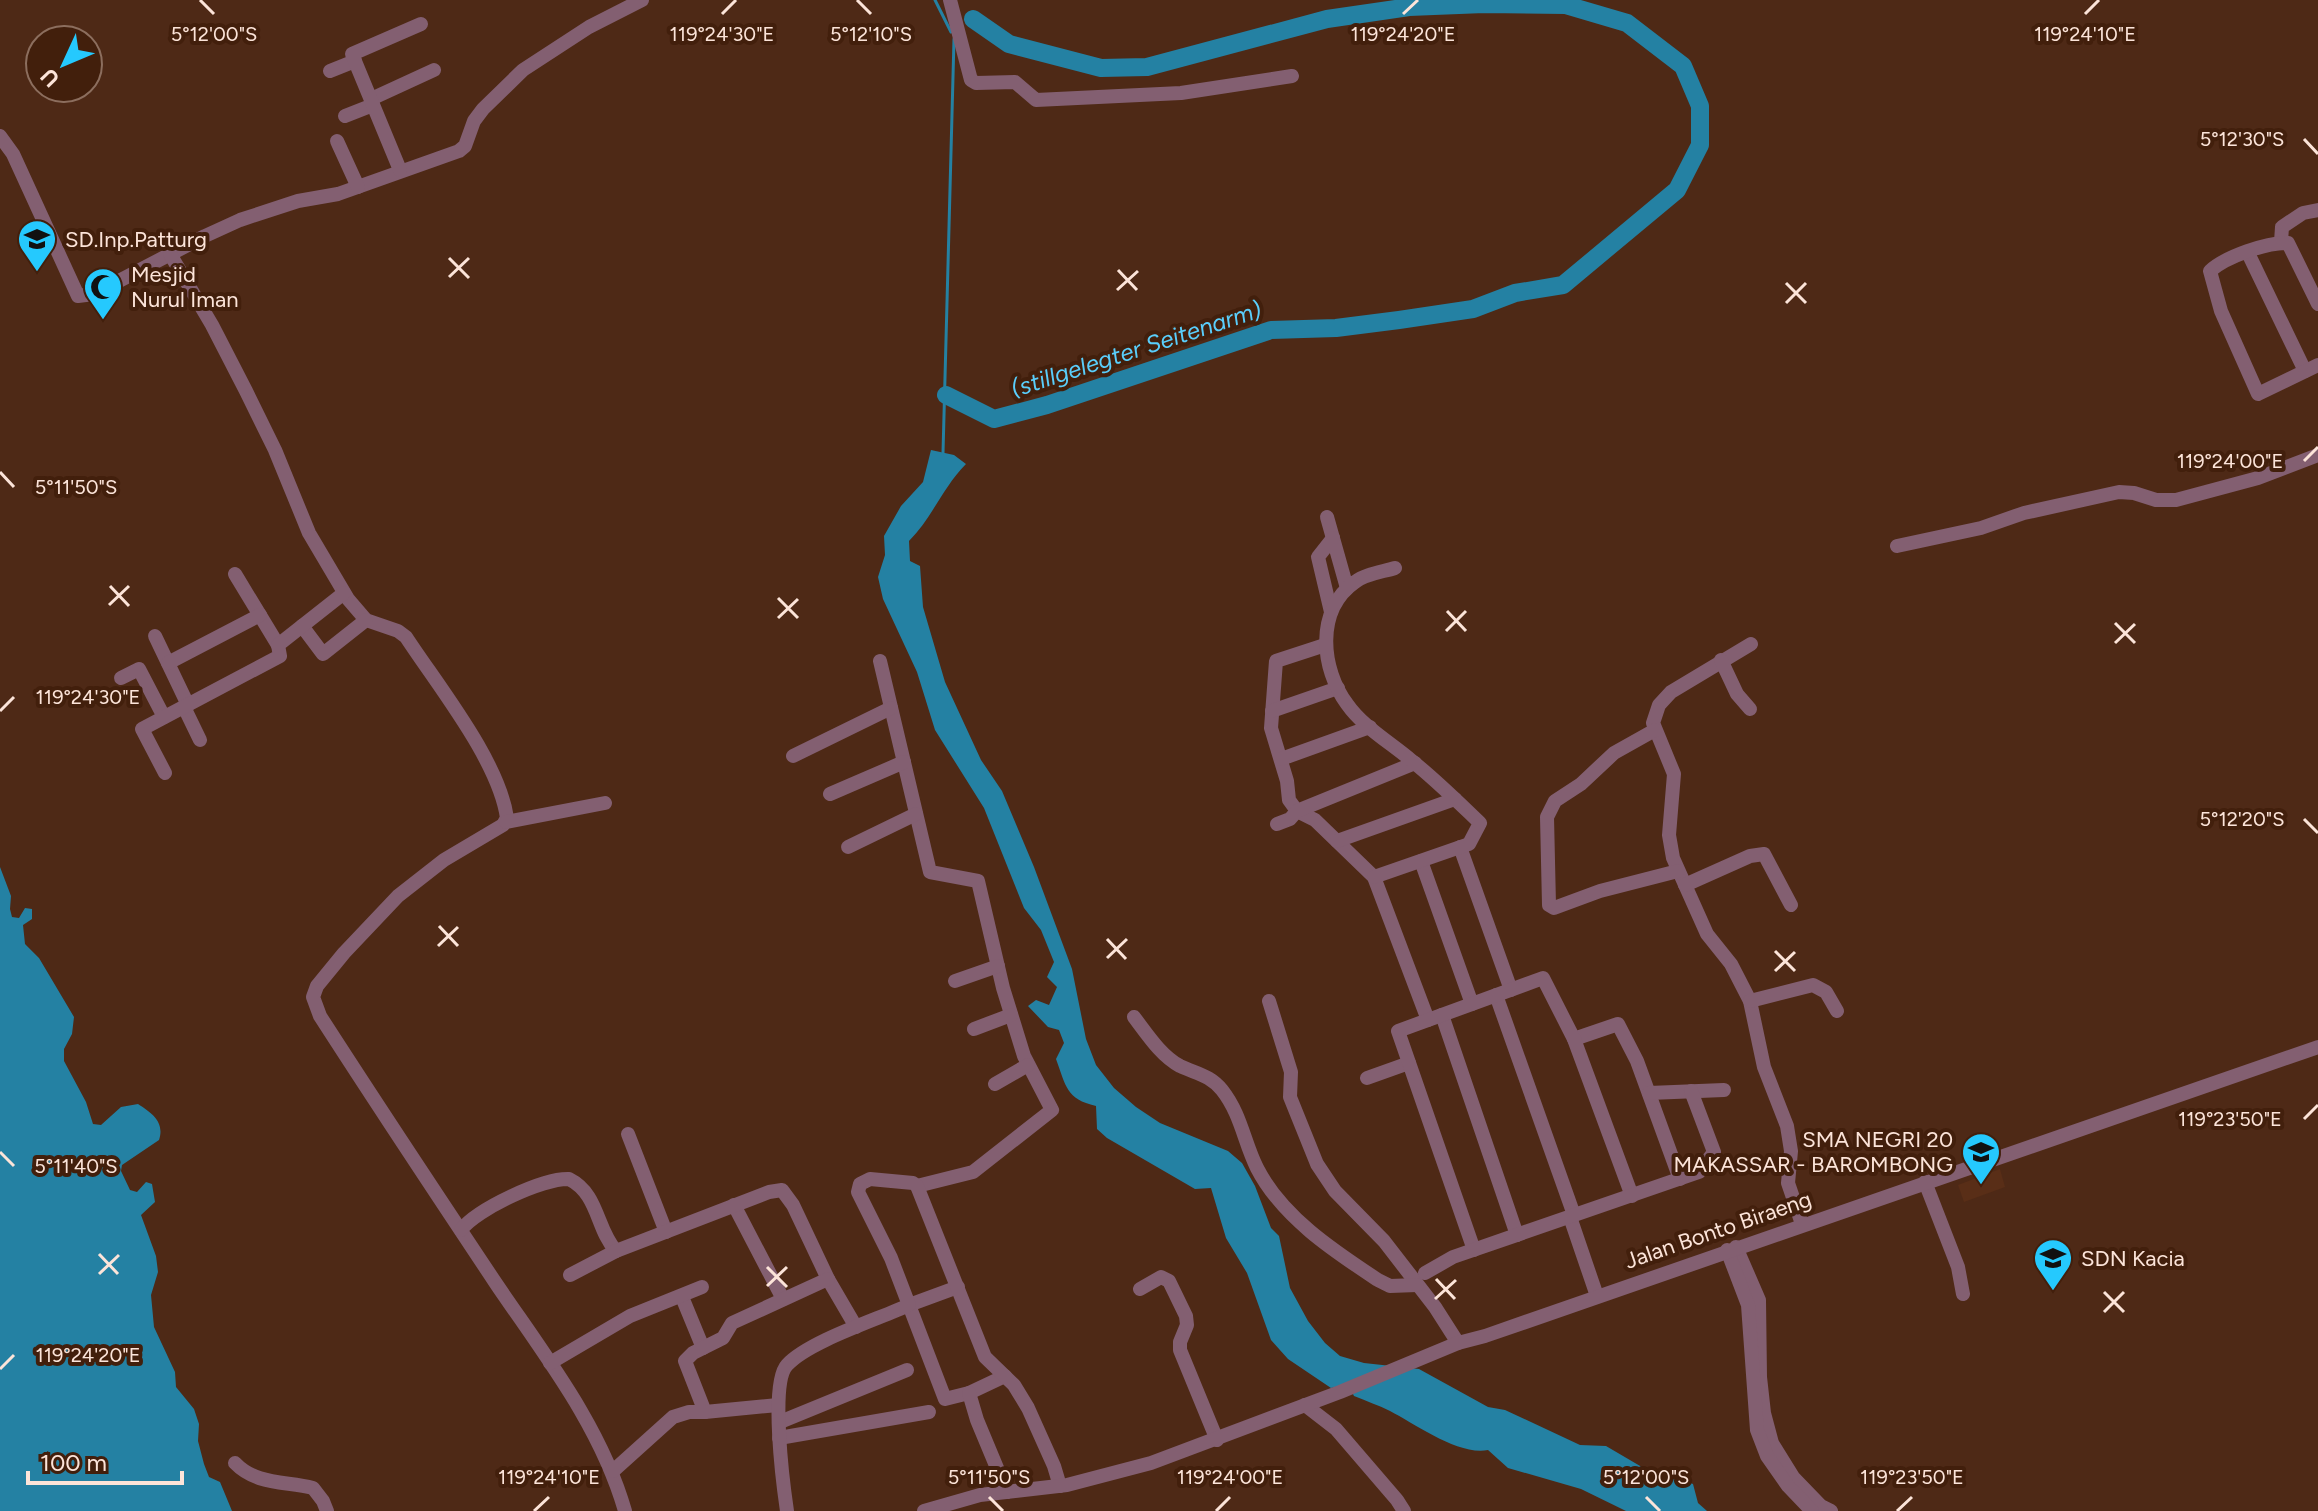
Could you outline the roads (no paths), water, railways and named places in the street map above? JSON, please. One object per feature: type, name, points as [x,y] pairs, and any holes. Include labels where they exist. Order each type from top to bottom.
[{"type":"street","points":[[0,136],[13,154],[78,296],[102,291],[240,220],[277,207],[328,197],[462,148],[483,109],[523,70],[589,27],[640,0]]},
{"type":"street","points":[[950,0],[971,80],[976,83],[1015,82],[1036,100],[1181,93],[1292,76]]},
{"type":"street","points":[[400,170],[352,54],[421,24]]},
{"type":"street","points":[[330,71],[355,61]]},
{"type":"street","points":[[345,116],[434,70]]},
{"type":"street","points":[[337,141],[358,187]]},
{"type":"street","points":[[2281,242],[2282,227],[2303,213],[2318,210]]},
{"type":"street","points":[[2248,253],[2312,368],[2258,394],[2221,311],[2210,271],[2220,262],[2281,242],[2288,243],[2318,304]]},
{"type":"street","points":[[170,254],[246,391],[275,450],[309,533],[344,593],[357,613],[366,620],[406,637],[476,744],[500,795],[507,814],[506,822]]},
{"type":"street","points":[[1897,546],[2119,492],[2156,500],[2176,500],[2258,478],[2318,455]]},
{"type":"street","points":[[1327,517],[1347,588]]},
{"type":"street","points":[[1331,612],[1318,557],[1333,538]]},
{"type":"street","points":[[1374,877],[1469,844],[1480,823],[1347,705],[1333,678],[1325,645],[1331,612],[1347,588],[1358,579],[1395,568]]},
{"type":"street","points":[[165,773],[142,729],[280,656],[278,645],[235,574]]},
{"type":"street","points":[[278,645],[344,593]]},
{"type":"street","points":[[168,663],[260,615]]},
{"type":"street","points":[[302,626],[323,654],[366,620]]},
{"type":"street","points":[[155,636],[200,740]]},
{"type":"street","points":[[1751,644],[1721,660],[1665,698],[1654,716],[1655,730],[1674,774],[1669,835],[1682,878],[1707,934],[1731,964],[1750,1001],[1764,1067],[1787,1126],[1791,1151],[1788,1183],[1802,1224]]},
{"type":"street","points":[[1325,645],[1276,661],[1271,728],[1289,800],[1297,811],[1315,820],[1374,877],[1435,1018],[1517,1235]]},
{"type":"street","points":[[1721,660],[1737,694],[1750,709]]},
{"type":"street","points":[[880,661],[930,872],[978,881],[1011,1015],[1028,1065],[1052,1110],[973,1172],[917,1186]]},
{"type":"street","points":[[121,678],[139,669],[164,717]]},
{"type":"street","points":[[1272,711],[1338,688]]},
{"type":"street","points":[[793,756],[891,708]]},
{"type":"street","points":[[1281,759],[1370,727]]},
{"type":"street","points":[[1655,730],[1614,753],[1581,784],[1550,807],[1547,817],[1549,905],[1554,908],[1600,891],[1682,878],[1764,854],[1791,905]]},
{"type":"street","points":[[830,794],[904,762]]},
{"type":"street","points":[[1277,824],[1290,819],[1297,811],[1415,763]]},
{"type":"street","points":[[1337,841],[1455,799]]},
{"type":"street","points":[[605,803],[506,822],[444,860],[398,896],[353,943],[317,986],[313,997],[320,1016],[578,1405],[613,1471],[625,1511]]},
{"type":"street","points":[[848,847],[916,814]]},
{"type":"street","points":[[1460,847],[1511,990]]},
{"type":"street","points":[[1421,861],[1472,1004]]},
{"type":"street","points":[[955,981],[998,966]]},
{"type":"street","points":[[1474,1250],[1398,1031],[1543,978],[1574,1039],[1632,1196]]},
{"type":"street","points":[[1750,1001],[1813,985],[1826,992],[1837,1011]]},
{"type":"street","points":[[1496,995],[1601,1295]]},
{"type":"street","points":[[1269,1001],[1291,1072],[1290,1097],[1317,1164],[1335,1191],[1421,1279],[1458,1343]]},
{"type":"street","points":[[974,1029],[1011,1015]]},
{"type":"street","points":[[1134,1017],[1170,1058],[1180,1066],[1206,1075],[1223,1091],[1239,1118],[1257,1167],[1271,1191],[1291,1214],[1390,1286],[1421,1279],[1453,1257],[1699,1172],[1714,1152],[1691,1091]]},
{"type":"street","points":[[1574,1039],[1618,1024],[1637,1061],[1680,1179]]},
{"type":"street","name":"Jalan Bonto Biraeng","points":[[924,1511],[980,1495],[1060,1486],[1151,1463],[1407,1366],[1458,1343],[2318,1047]]},
{"type":"street","points":[[1367,1078],[1409,1063]]},
{"type":"street","points":[[995,1084],[1028,1065]]},
{"type":"street","points":[[1649,1093],[1724,1090]]},
{"type":"street","points":[[628,1134],[666,1232]]},
{"type":"street","points":[[461,1230],[470,1219],[498,1203],[561,1179],[576,1182],[590,1197],[609,1242],[616,1251]]},
{"type":"street","points":[[1005,1376],[969,1393],[945,1399],[891,1258],[858,1190],[860,1184],[870,1179],[917,1186],[985,1357],[1005,1376],[1028,1408],[1060,1486]]},
{"type":"street","points":[[1925,1182],[1958,1267],[1963,1294]]},
{"type":"street","points":[[570,1275],[616,1251],[778,1190],[785,1192],[828,1279],[856,1327]]},
{"type":"street","points":[[734,1205],[783,1299]]},
{"type":"street","points":[[1731,1249],[1748,1305],[1757,1430],[1767,1456],[1788,1486],[1812,1511]]},
{"type":"street","points":[[1731,1249],[1759,1300],[1760,1377],[1764,1413],[1772,1443],[1793,1477],[1821,1506],[1831,1511]]},
{"type":"street","points":[[1140,1289],[1161,1277],[1168,1279],[1172,1285],[1187,1319],[1179,1348],[1217,1440]]},
{"type":"street","points":[[705,1412],[685,1361],[689,1355],[723,1338],[732,1323],[828,1279]]},
{"type":"street","points":[[550,1363],[630,1316],[702,1287]]},
{"type":"street","points":[[787,1511],[778,1405],[781,1377],[787,1364],[856,1327],[958,1287]]},
{"type":"street","points":[[682,1297],[703,1348]]},
{"type":"street","points":[[780,1430],[907,1370]]},
{"type":"street","points":[[969,1393],[1007,1492]]},
{"type":"street","points":[[613,1471],[680,1413],[778,1405]]},
{"type":"street","points":[[1305,1405],[1336,1429],[1404,1511]]},
{"type":"street","points":[[780,1430],[929,1412]]},
{"type":"street","points":[[235,1463],[243,1472],[257,1478],[313,1488],[327,1511]]},
{"type":"water","points":[[931,450],[954,455],[966,464],[909,541],[910,561],[920,566],[923,607],[945,682],[981,760],[1002,791],[1072,969],[1086,1039],[1096,1065],[1114,1088],[1136,1107],[1160,1123],[1228,1151],[1242,1163],[1255,1186],[1271,1228],[1279,1236],[1290,1288],[1308,1321],[1340,1356],[1364,1363],[1419,1369],[1488,1407],[1505,1410],[1580,1445],[1606,1446],[1664,1480],[1680,1479],[1693,1484],[1698,1503],[1707,1511],[1626,1511],[1581,1489],[1508,1468],[1488,1450],[1476,1451],[1451,1444],[1390,1411],[1354,1396],[1348,1384],[1331,1388],[1288,1359],[1271,1340],[1247,1273],[1226,1238],[1211,1188],[1195,1189],[1107,1138],[1097,1129],[1096,1106],[1078,1100],[1068,1090],[1056,1059],[1064,1043],[1059,1030],[1048,1027],[1028,1006],[1036,1000],[1049,1005],[1057,987],[1047,977],[1054,962],[1041,930],[1024,908],[984,808],[935,730],[917,672],[883,599],[878,577],[885,555],[884,536],[901,506],[923,482]]},
{"type":"water","points":[[0,867],[11,896],[12,917],[19,918],[25,908],[32,909],[32,919],[23,925],[25,944],[39,958],[74,1017],[72,1034],[64,1049],[64,1061],[86,1102],[93,1124],[101,1125],[121,1107],[138,1104],[159,1123],[159,1140],[122,1165],[121,1171],[130,1190],[137,1192],[146,1182],[152,1184],[155,1202],[141,1215],[156,1256],[158,1272],[151,1295],[154,1327],[175,1372],[176,1387],[194,1409],[199,1424],[198,1441],[209,1477],[220,1482],[232,1511],[0,1511]]},
{"type":"waterway","points":[[935,0],[951,32]]},
{"type":"waterway","name":"(stillgelegter Seitenarm)","points":[[946,395],[994,419],[1047,405],[1271,330],[1336,328],[1473,309],[1515,293],[1563,285],[1677,190],[1700,145],[1700,106],[1683,66],[1627,23],[1566,5],[1409,7],[1327,19],[1147,67],[1101,68],[1009,44],[973,19]]},
{"type":"waterway","points":[[943,453],[954,39]]},
{"type":"place","name":"SD.Inp.Patturg","points":[[37,273]]},
{"type":"place","name":"Mesjid Nurul Iman","points":[[103,321]]},
{"type":"place","name":"SMA NEGRI 20 MAKASSAR - BAROMBONG","points":[[1981,1186]]},
{"type":"place","name":"SDN Kacia","points":[[2053,1292]]}]
